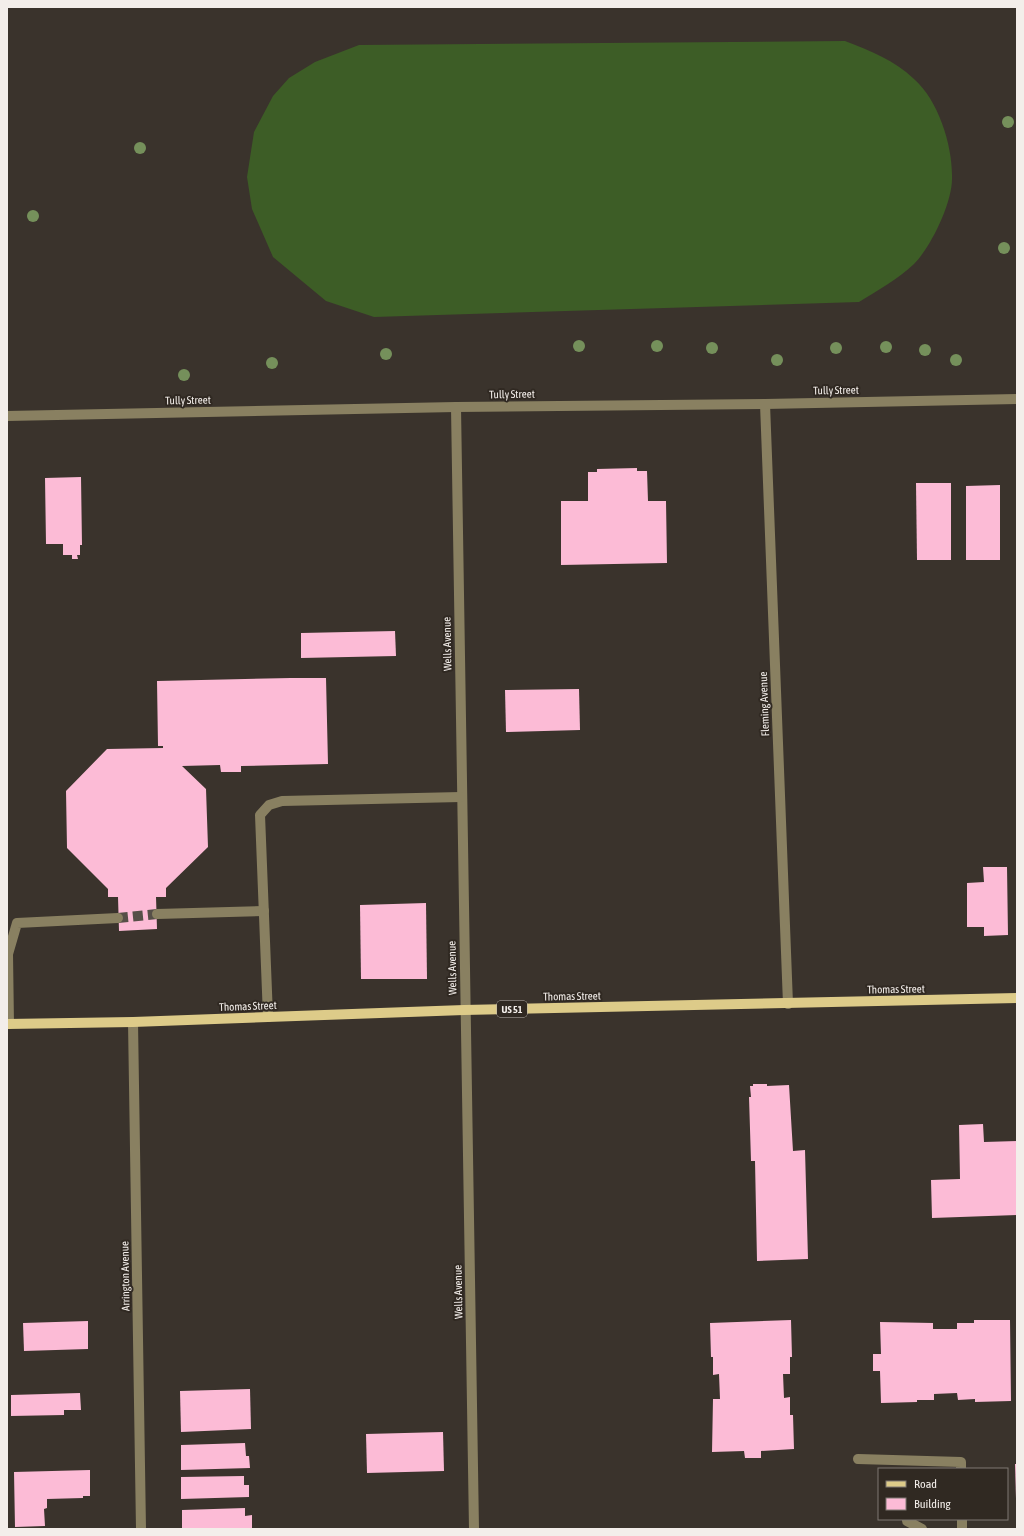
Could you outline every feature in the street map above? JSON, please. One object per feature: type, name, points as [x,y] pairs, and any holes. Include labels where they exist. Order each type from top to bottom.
[{"type":"main road","name":"Thomas Street","points":[[8,1024],[133,1022],[464,1010],[1017,998]]},
{"type":"street","name":"Tully Street","points":[[7,416],[456,407],[765,404],[1017,398]]},
{"type":"street","name":"Fleming Avenue","points":[[765,404],[788,1004]]},
{"type":"street","name":"Wells Avenue","points":[[456,407],[464,1010],[474,1529]]},
{"type":"street","points":[[268,1017],[260,815],[270,805],[282,801],[461,797]]},
{"type":"street","points":[[156,914],[264,911]]},
{"type":"street","points":[[8,1024],[8,954],[17,922],[118,918]]},
{"type":"street","name":"Arrington Avenue","points":[[133,1022],[141,1529]]},
{"type":"street","points":[[858,1458],[905,1464],[961,1462],[961,1468]]},
{"type":"street","points":[[907,1520],[922,1529]]},
{"type":"green space","points":[[845,41],[873,52],[890,61],[906,72],[923,88],[931,99],[943,125],[952,166],[951,189],[944,212],[933,236],[921,256],[901,275],[859,302],[374,317],[326,301],[273,257],[252,209],[247,177],[254,132],[273,96],[289,78],[315,62],[359,45]]},
{"type":"building","points":[[637,468],[637,471],[647,471],[648,501],[666,501],[667,563],[561,565],[561,501],[588,501],[588,472],[597,472],[597,469]]},
{"type":"building","points":[[81,477],[82,545],[80,545],[80,555],[77,555],[78,559],[72,559],[72,555],[63,555],[63,544],[46,544],[45,478]]},
{"type":"building","points":[[916,483],[951,483],[951,560],[917,560]]},
{"type":"building","points":[[1000,485],[1000,560],[966,560],[966,486]]},
{"type":"building","points":[[395,631],[396,656],[301,658],[301,633]]},
{"type":"building","points":[[326,678],[328,764],[241,766],[241,772],[221,772],[220,765],[182,766],[206,789],[208,847],[166,888],[166,897],[156,897],[157,929],[119,931],[118,897],[108,897],[108,889],[67,848],[66,791],[107,749],[163,748],[163,746],[158,746],[157,681]]},
{"type":"building","points":[[579,689],[580,730],[506,732],[505,690]]},
{"type":"building","points":[[983,867],[1007,867],[1008,935],[984,936],[984,927],[967,927],[967,883],[984,882]]},
{"type":"building","points":[[426,903],[427,979],[361,979],[360,905]]},
{"type":"building","points":[[753,1084],[767,1084],[767,1086],[789,1085],[793,1151],[805,1150],[808,1259],[757,1261],[755,1161],[751,1161],[749,1097],[751,1097],[750,1086],[753,1086]]},
{"type":"building","points":[[983,1124],[984,1142],[1017,1141],[1017,1215],[932,1218],[931,1180],[960,1179],[959,1125]]},
{"type":"building","points":[[791,1320],[792,1357],[790,1357],[790,1374],[783,1374],[784,1398],[790,1397],[790,1415],[793,1415],[794,1449],[761,1451],[761,1458],[745,1458],[744,1451],[712,1452],[713,1399],[720,1399],[719,1374],[713,1375],[710,1323]]},
{"type":"building","points":[[974,1320],[1010,1320],[1011,1401],[975,1402],[975,1399],[958,1400],[957,1393],[934,1394],[934,1400],[881,1403],[880,1371],[873,1371],[873,1354],[881,1354],[880,1322],[933,1323],[933,1329],[957,1329],[957,1323],[974,1323]]},
{"type":"building","points":[[88,1321],[88,1349],[24,1351],[23,1323]]},
{"type":"building","points":[[250,1389],[251,1429],[181,1432],[180,1391]]},
{"type":"building","points":[[80,1393],[81,1410],[64,1410],[64,1415],[11,1416],[11,1395]]},
{"type":"building","points":[[443,1432],[444,1471],[367,1473],[366,1434]]},
{"type":"building","points":[[245,1443],[246,1456],[249,1456],[250,1468],[181,1470],[181,1445]]},
{"type":"building","points":[[1015,1464],[1017,1464],[1016,1499]]},
{"type":"building","points":[[90,1470],[90,1496],[83,1496],[83,1498],[47,1499],[47,1508],[44,1509],[45,1526],[15,1527],[14,1472]]},
{"type":"building","points":[[244,1476],[244,1485],[249,1485],[249,1497],[181,1499],[181,1477]]},
{"type":"building","points":[[245,1508],[245,1516],[252,1515],[252,1529],[182,1529],[182,1510]]},
{"type":"tunnel","points":[[118,918],[157,914]]}]
